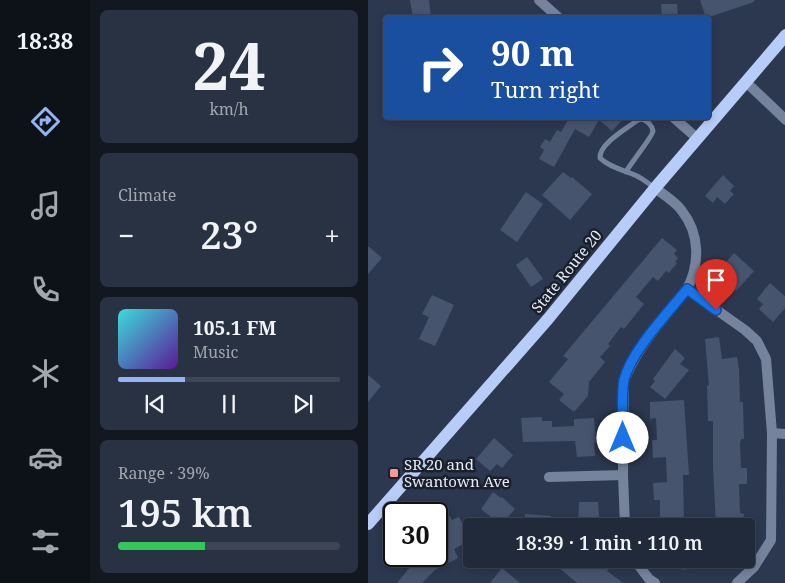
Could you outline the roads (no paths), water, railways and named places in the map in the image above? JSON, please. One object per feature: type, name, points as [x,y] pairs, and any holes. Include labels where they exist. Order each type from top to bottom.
[{"type":"main road","name":"State Route 20","points":[[368,524],[548,319],[655,188],[786,35]]},
{"type":"street","points":[[539,0],[556,15]]},
{"type":"street","points":[[746,82],[786,120]]},
{"type":"street","points":[[676,120],[698,139]]},
{"type":"street","points":[[625,518],[624,382],[638,351],[687,289],[693,278],[696,259],[695,234],[682,210],[655,188]]},
{"type":"street","points":[[687,289],[745,330],[757,341],[766,359],[772,434],[771,540],[754,568],[737,583]]},
{"type":"street","points":[[772,434],[786,434]]},
{"type":"street","points":[[550,477],[623,475]]},
{"type":"street","points":[[640,568],[648,579],[656,583]]},
{"type":"lane","points":[[638,120],[608,142],[600,154],[600,158],[604,163],[638,176],[655,188]]},
{"type":"lane","points":[[626,172],[636,155],[652,136],[653,131],[651,127],[643,120]]},
{"type":"place","name":"SR 20 and Swantown Ave","points":[[394,473]]}]
